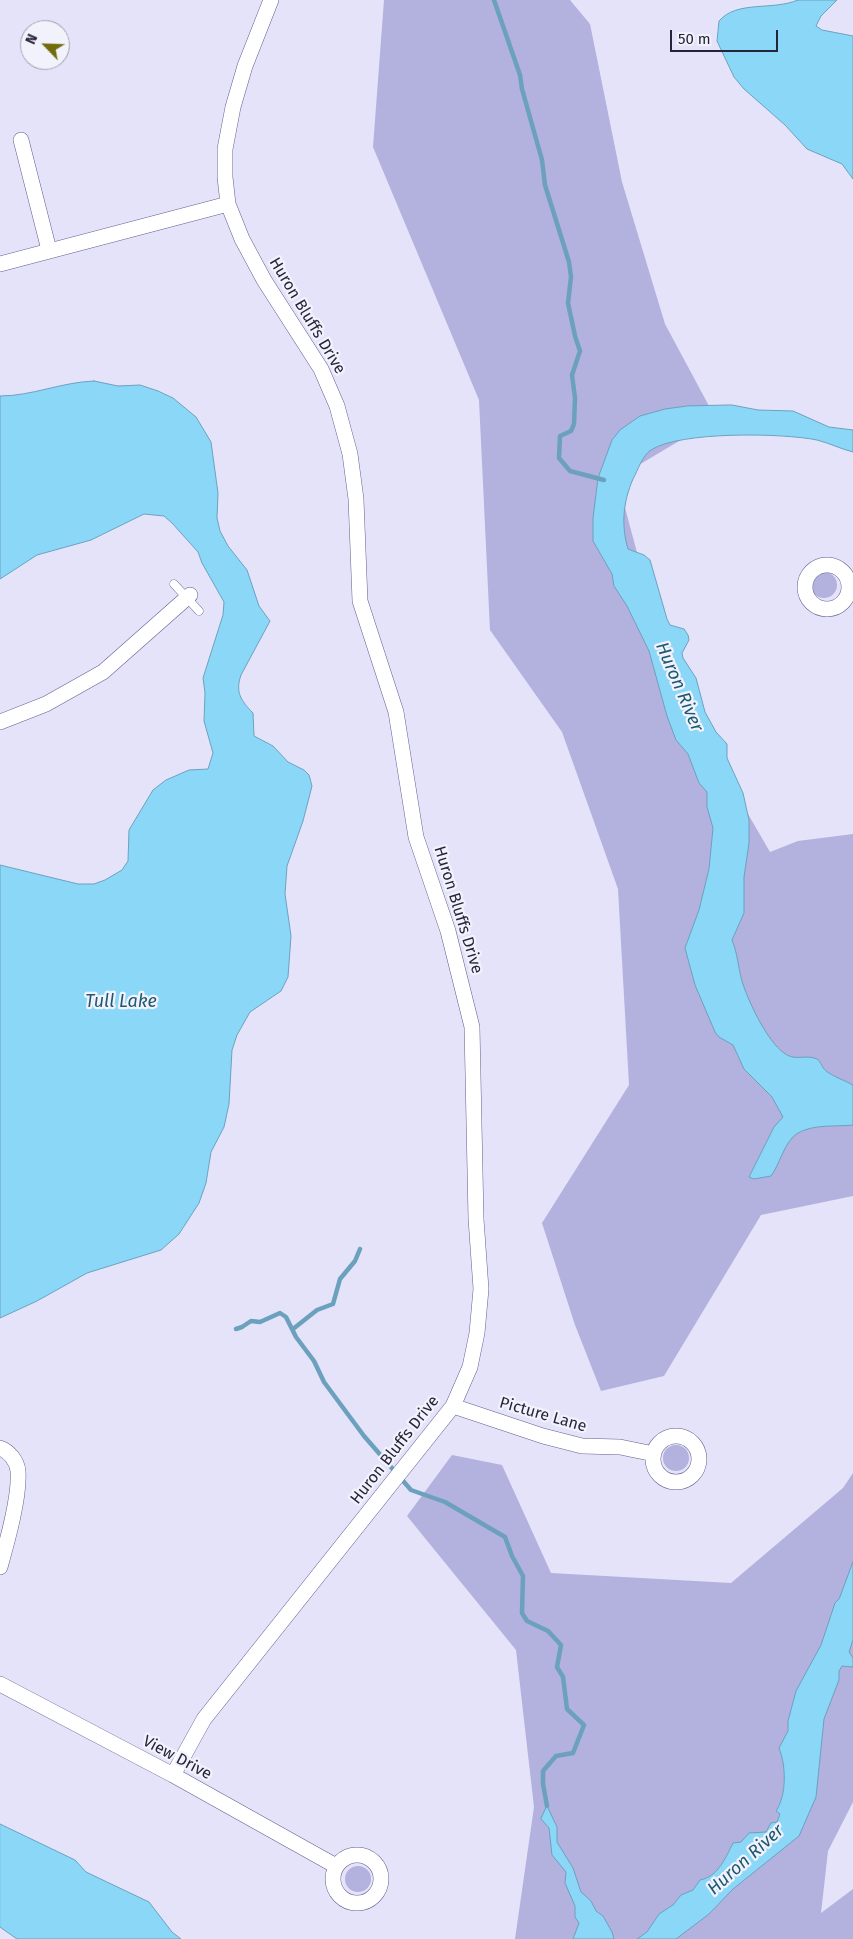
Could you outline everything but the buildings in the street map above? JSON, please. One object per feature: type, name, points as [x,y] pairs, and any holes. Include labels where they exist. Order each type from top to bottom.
[{"type":"street","name":"Huron Bluffs Drive","points":[[173,1775],[204,1719],[453,1406],[470,1367],[478,1333],[481,1289],[476,1218],[472,1027],[448,931],[416,837],[396,712],[360,601],[356,498],[350,454],[337,406],[321,369],[264,280],[246,248],[228,204],[225,177],[225,149],[233,107],[271,0]]},
{"type":"street","points":[[21,140],[49,250]]},
{"type":"street","points":[[0,264],[228,204]]},
{"type":"street","points":[[0,722],[46,704],[103,672],[188,596]]},
{"type":"street","name":"Picture Lane","points":[[453,1406],[543,1436],[582,1446],[620,1447],[654,1454]]},
{"type":"street","points":[[0,1448],[14,1459],[18,1471],[12,1520],[0,1567]]},
{"type":"street","name":"View Drive","points":[[0,1684],[173,1775],[336,1866]]},
{"type":"lane","points":[[174,584],[188,596],[199,611]]},
{"type":"shaded area","points":[[384,0],[570,0],[590,24],[622,182],[665,324],[716,419],[617,478],[672,683],[770,852],[798,841],[853,834],[853,1196],[761,1215],[664,1376],[601,1391],[575,1325],[542,1223],[629,1085],[618,889],[562,732],[490,630],[479,400],[373,147]]},
{"type":"shaded area","points":[[824,572],[833,576],[837,585],[833,594],[824,598],[815,594],[811,585],[815,576]]},
{"type":"shaded area","points":[[676,1445],[685,1449],[689,1458],[685,1467],[676,1471],[667,1467],[663,1458],[667,1449]]},
{"type":"shaded area","points":[[452,1455],[502,1465],[551,1573],[731,1583],[843,1488],[853,1473],[853,1802],[828,1851],[821,1913],[853,1889],[853,1939],[515,1939],[534,1807],[516,1650],[407,1516]]},
{"type":"shaded area","points":[[358,1866],[367,1870],[371,1879],[367,1888],[358,1892],[349,1888],[345,1879],[349,1870]]},
{"type":"water","points":[[798,0],[837,0],[821,16],[816,26],[822,30],[853,36],[853,179],[842,164],[807,149],[785,125],[744,89],[734,77],[717,41],[719,21],[735,10],[777,5]]},
{"type":"water","name":"Tull Lake","points":[[94,381],[118,386],[140,385],[173,398],[196,417],[211,442],[218,493],[217,518],[220,531],[228,546],[247,570],[259,606],[270,621],[241,675],[239,681],[240,696],[253,713],[254,736],[273,746],[288,762],[304,770],[309,775],[312,786],[303,821],[287,866],[285,894],[291,936],[288,977],[281,991],[250,1012],[237,1035],[232,1050],[229,1104],[224,1127],[211,1152],[206,1183],[199,1203],[179,1234],[161,1250],[87,1273],[37,1301],[0,1318],[0,865],[78,884],[94,884],[105,880],[122,870],[128,861],[129,830],[153,790],[166,780],[189,770],[208,769],[213,753],[204,721],[205,693],[203,678],[223,615],[224,602],[202,563],[198,552],[164,516],[144,514],[91,540],[37,555],[0,579],[0,396],[24,394]]},
{"type":"water","name":"Huron River","points":[[732,405],[758,410],[793,411],[829,427],[853,430],[853,452],[817,440],[781,436],[732,435],[684,439],[665,444],[651,450],[643,459],[633,479],[625,505],[624,531],[628,549],[644,555],[650,560],[670,625],[684,629],[688,635],[689,640],[682,653],[683,658],[696,678],[705,712],[716,732],[727,744],[727,758],[743,793],[749,820],[749,843],[744,877],[744,913],[732,940],[745,989],[753,1009],[771,1040],[784,1053],[791,1057],[810,1057],[816,1059],[820,1061],[826,1071],[853,1085],[853,1125],[813,1128],[798,1133],[789,1142],[771,1176],[754,1179],[749,1177],[774,1127],[783,1117],[772,1097],[744,1069],[733,1045],[719,1037],[715,1032],[695,985],[685,948],[699,910],[709,869],[713,828],[707,807],[707,792],[699,783],[688,754],[676,740],[667,716],[649,651],[627,606],[614,586],[612,574],[593,541],[593,518],[598,478],[612,440],[620,430],[640,416],[665,409],[687,406]]},
{"type":"water","name":"Huron River","points":[[853,1562],[853,1640],[849,1652],[853,1658],[853,1667],[842,1666],[839,1671],[839,1680],[824,1719],[816,1797],[799,1836],[733,1889],[709,1914],[676,1939],[637,1939],[647,1932],[659,1914],[673,1905],[681,1895],[693,1890],[700,1880],[717,1871],[733,1843],[741,1842],[749,1833],[766,1832],[771,1823],[777,1822],[780,1814],[776,1811],[784,1789],[784,1771],[779,1748],[788,1731],[788,1721],[796,1691],[821,1645],[835,1603],[839,1599]]},
{"type":"water","points":[[547,1806],[557,1827],[557,1842],[573,1868],[581,1892],[591,1901],[596,1911],[603,1916],[614,1939],[573,1939],[579,1923],[575,1917],[575,1906],[565,1883],[566,1872],[552,1855],[549,1828],[541,1819]]},
{"type":"water","points":[[0,1824],[75,1860],[86,1872],[149,1902],[172,1932],[181,1939],[17,1939],[0,1927]]},
{"type":"waterway","points":[[494,0],[520,75],[522,89],[542,160],[545,185],[569,262],[571,277],[568,303],[580,351],[572,375],[575,398],[574,424],[571,431],[560,436],[559,458],[570,471],[604,480]]},
{"type":"waterway","points":[[293,1329],[317,1310],[333,1304],[340,1279],[355,1261],[360,1249]]},
{"type":"waterway","points":[[236,1329],[251,1321],[260,1322],[280,1313],[286,1317],[296,1337],[314,1361],[324,1382],[364,1436],[411,1490],[445,1502],[505,1537],[512,1556],[523,1576],[522,1613],[527,1621],[548,1631],[561,1645],[557,1667],[563,1677],[567,1709],[584,1725],[573,1753],[556,1756],[543,1771],[547,1806]]}]
